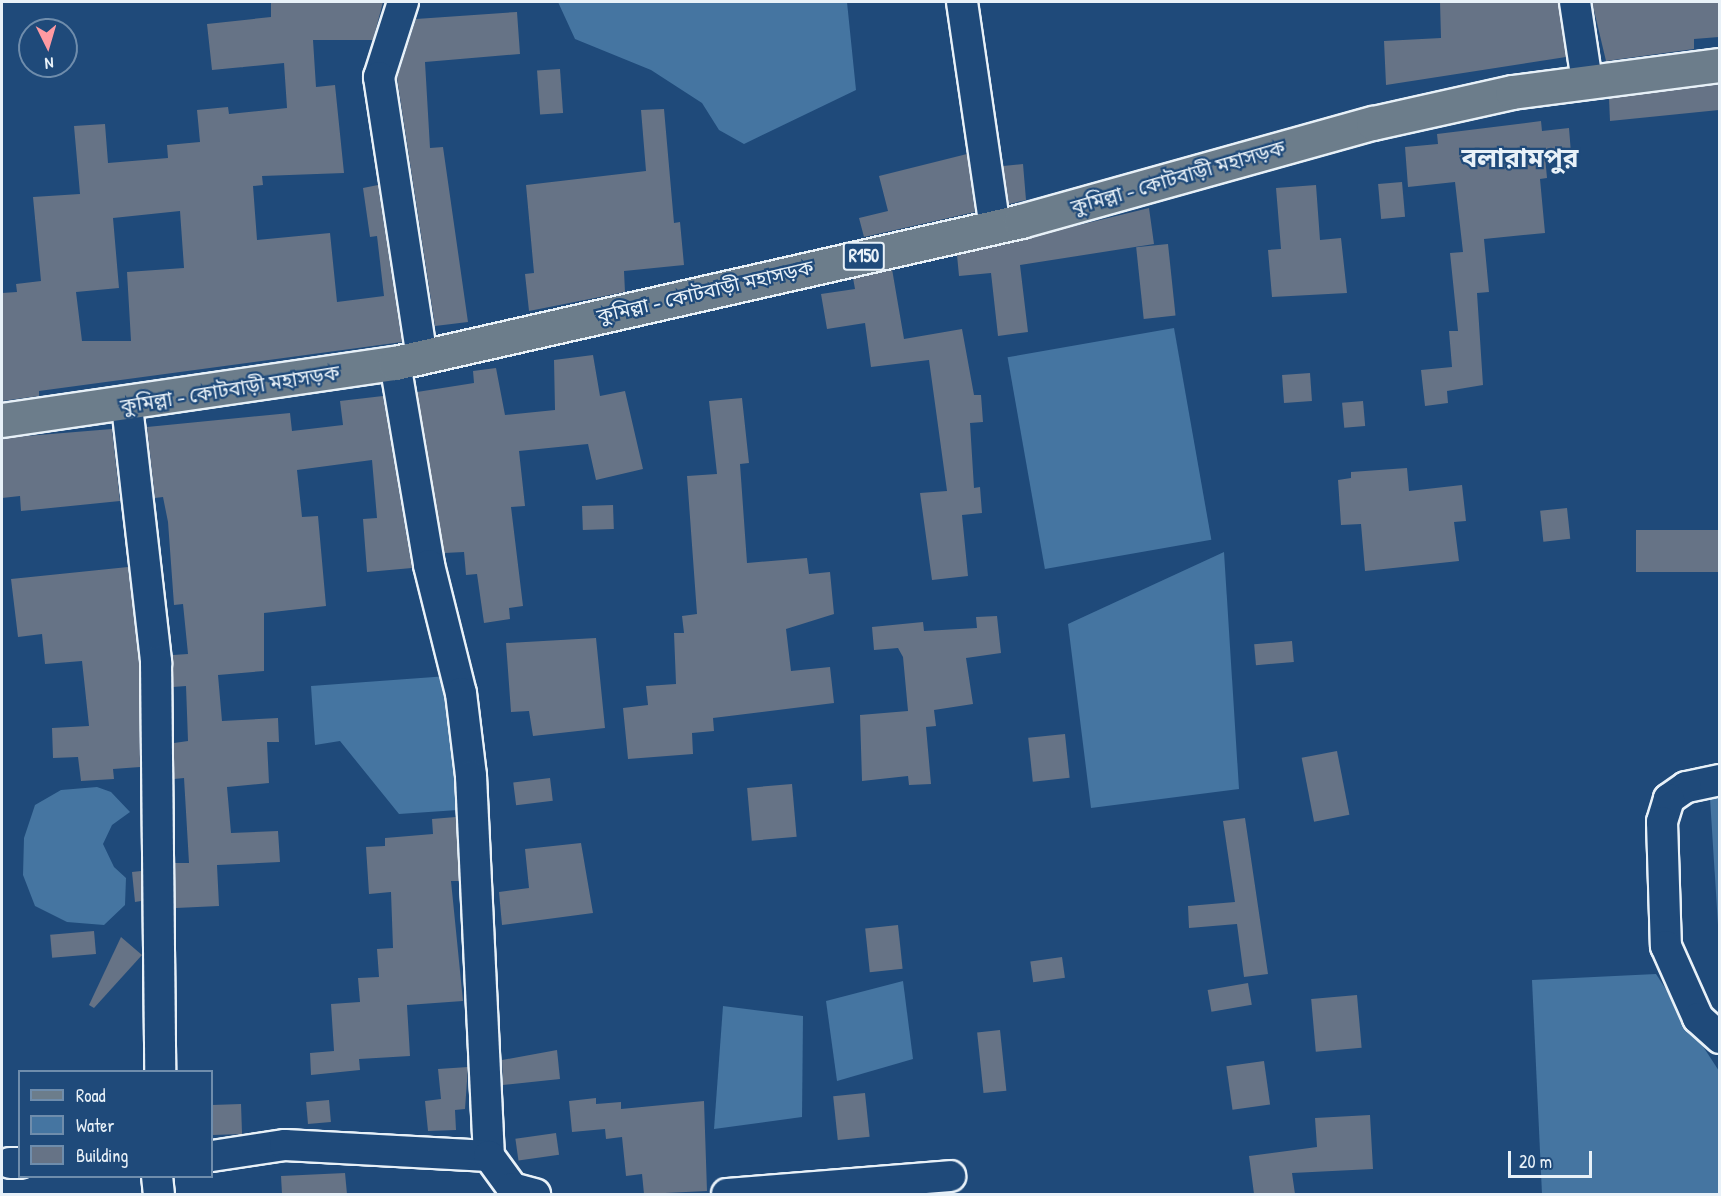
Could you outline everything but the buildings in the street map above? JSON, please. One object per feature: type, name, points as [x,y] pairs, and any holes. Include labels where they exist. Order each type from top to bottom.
[{"type":"main road","name":"কুমিল্লা - কোটবাড়ী মহাসড়ক","points":[[2,420],[127,406],[409,360],[995,227],[1373,123],[1587,81],[1719,65]]},
{"type":"street","points":[[403,2],[379,77],[429,565],[461,693],[471,776],[489,1156],[512,1188],[535,1194]]},
{"type":"street","points":[[962,2],[995,227]]},
{"type":"street","points":[[1575,2],[1587,81]]},
{"type":"street","points":[[127,406],[156,662],[160,1070]]},
{"type":"street","points":[[1719,780],[1686,787],[1669,799],[1662,822],[1666,946],[1698,1018],[1719,1038]]},
{"type":"street","points":[[213,1155],[285,1145],[489,1156]]},
{"type":"street","points":[[727,1194],[950,1176]]},
{"type":"street","points":[[157,1178],[159,1194]]},
{"type":"water","points":[[558,2],[847,2],[856,90],[744,144],[719,130],[702,103],[651,70],[575,39]]},
{"type":"water","points":[[1174,328],[1211,540],[1045,569],[1008,357]]},
{"type":"water","points":[[1224,552],[1239,789],[1091,808],[1068,624]]},
{"type":"water","points":[[448,676],[458,810],[399,814],[340,741],[315,745],[311,686]]},
{"type":"water","points":[[97,787],[111,792],[130,812],[112,825],[103,844],[114,867],[126,878],[125,905],[104,925],[67,922],[35,906],[23,875],[24,838],[35,805],[61,790]]},
{"type":"water","points":[[1710,798],[1719,798],[1719,941]]},
{"type":"water","points":[[1656,974],[1719,1071],[1719,1194],[1542,1194],[1532,980]]},
{"type":"water","points":[[903,981],[913,1059],[837,1081],[826,1001]]},
{"type":"water","points":[[723,1006],[803,1016],[802,1117],[714,1129]]},
{"type":"district","name":"বলারামপুর","points":[[1520,158]]}]
